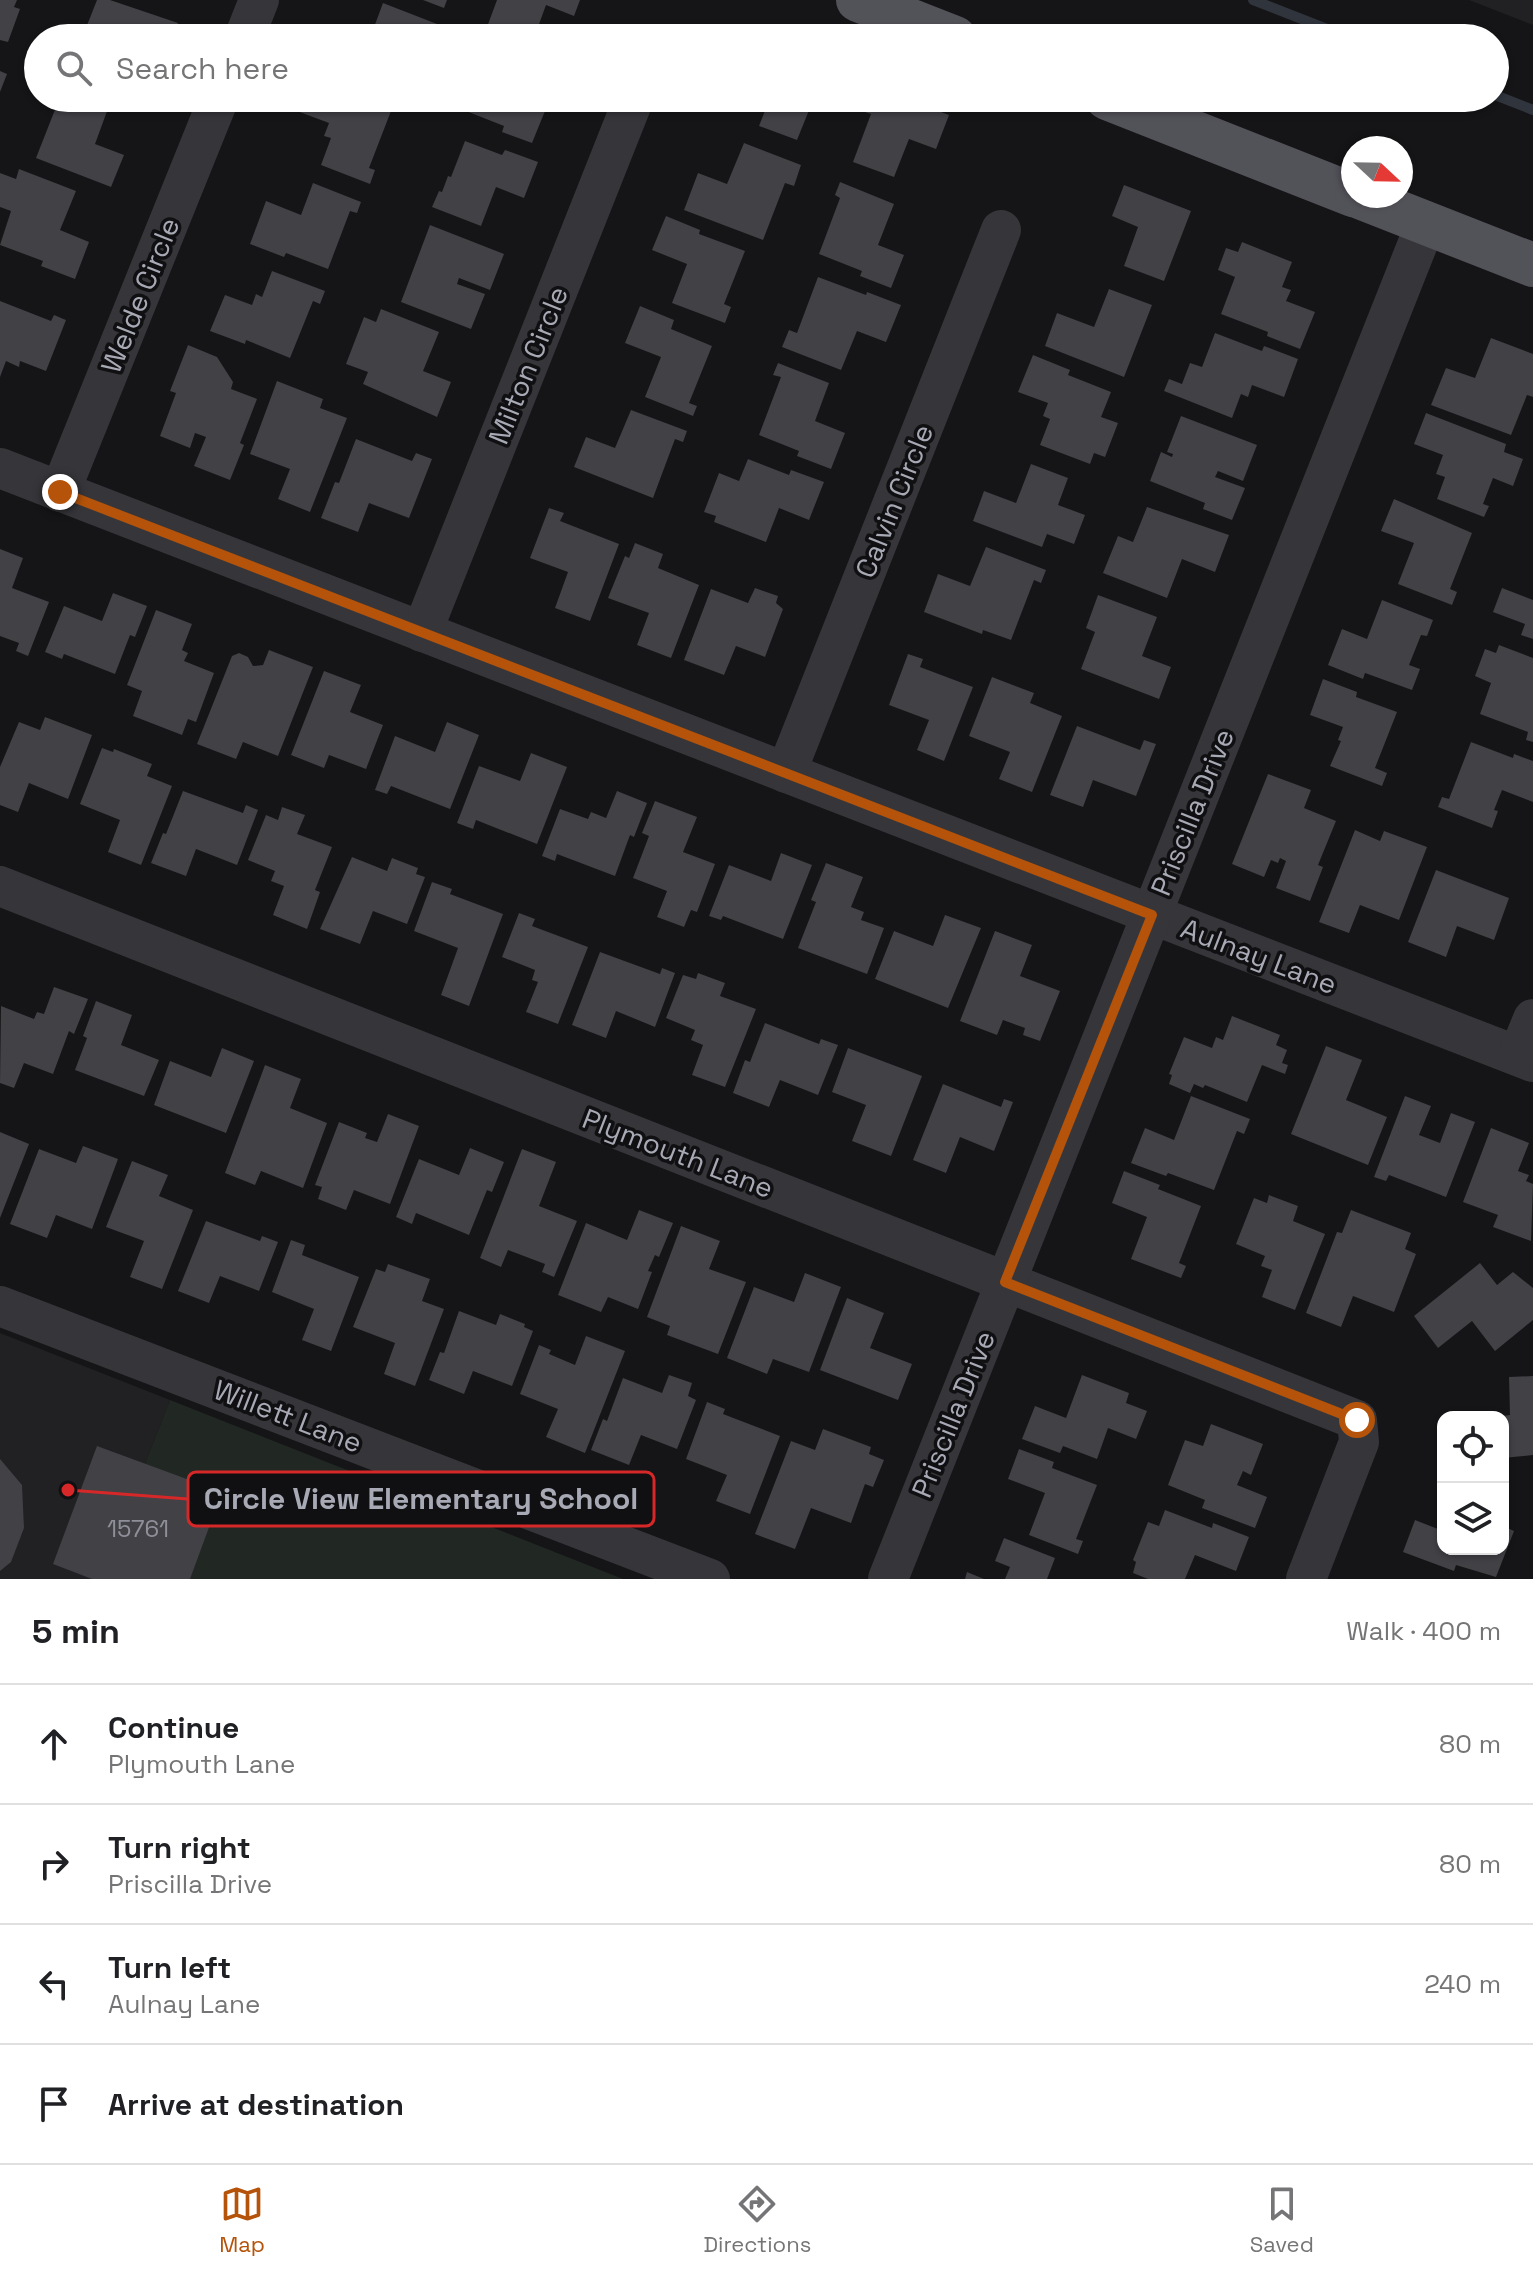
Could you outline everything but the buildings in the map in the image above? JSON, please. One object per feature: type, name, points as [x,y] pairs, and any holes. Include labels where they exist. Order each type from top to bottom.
[{"type":"main road","points":[[858,0],[919,24]]},
{"type":"main road","points":[[1143,112],[1341,190]]},
{"type":"main road","points":[[1388,208],[1533,265]]},
{"type":"street","points":[[250,24],[259,0]]},
{"type":"street","name":"Welde Circle","points":[[60,492],[213,112]]},
{"type":"street","name":"Milton Circle","points":[[422,632],[628,112]]},
{"type":"street","name":"Priscilla Drive","points":[[888,1579],[1426,223]]},
{"type":"street","name":"Calvin Circle","points":[[786,773],[1001,230]]},
{"type":"street","name":"Aulnay Lane","points":[[0,468],[1526,1059]]},
{"type":"street","name":"Plymouth Lane","points":[[0,886],[1357,1420],[1359,1442],[1306,1579]]},
{"type":"street","points":[[1526,1059],[1533,1019]]},
{"type":"street","name":"Willett Lane","points":[[0,1306],[710,1579]]},
{"type":"shaded area","points":[[1469,0],[1533,0],[1533,25]]},
{"type":"shaded area","points":[[0,1333],[170,1400],[100,1579],[0,1579]]},
{"type":"shaded area","points":[[170,1400],[623,1579],[100,1579]]},
{"type":"waterway","points":[[1253,0],[1314,24]]},
{"type":"waterway","points":[[1509,101],[1533,110]]},
{"type":"place","name":"Circle View Elementary School","points":[[68,1490]]},
{"type":"route","points":[[60,492],[1152,915],[1005,1282],[1357,1420]]}]
